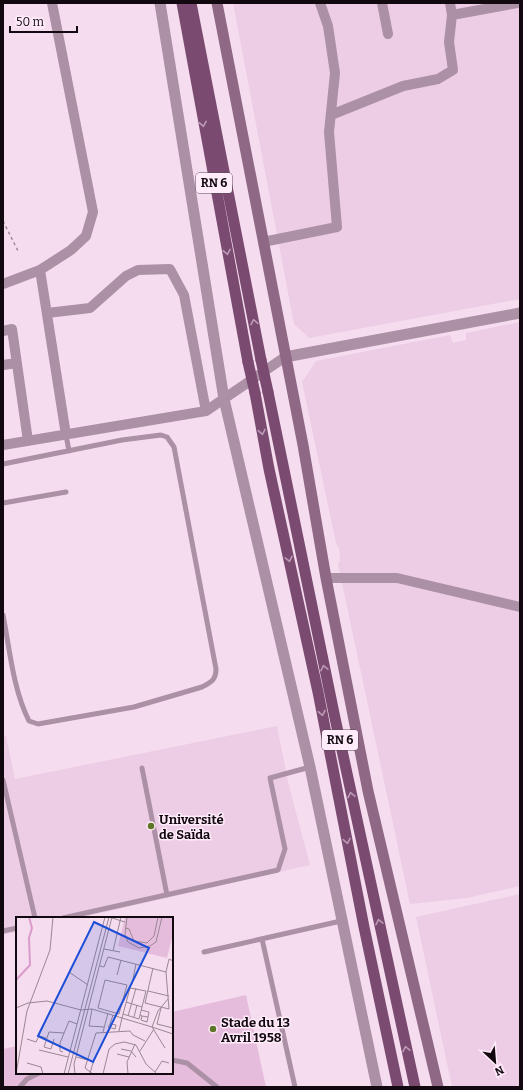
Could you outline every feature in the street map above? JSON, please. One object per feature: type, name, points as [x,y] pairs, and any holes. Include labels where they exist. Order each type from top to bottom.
[{"type":"main road","name":"RN 6","points":[[177,3],[199,102]]},
{"type":"main road","name":"RN 6","points":[[182,3],[199,102],[269,469],[318,692],[364,927],[398,1087]]},
{"type":"main road","name":"RN 6","points":[[191,3],[261,360],[336,726],[415,1087]]},
{"type":"main road","name":"RN 6","points":[[196,3],[210,96]]},
{"type":"main road","points":[[217,3],[368,791],[438,1087]]},
{"type":"street","points":[[3,283],[40,270],[71,250],[86,236],[93,212],[52,3]]},
{"type":"street","points":[[160,3],[224,399],[310,768],[377,1087]]},
{"type":"street","points":[[263,242],[337,227],[329,132],[335,73],[328,26],[320,3]]},
{"type":"street","points":[[382,3],[388,34]]},
{"type":"street","points":[[331,115],[403,86],[438,78],[453,70],[449,42],[452,15],[450,3]]},
{"type":"street","points":[[452,15],[517,3]]},
{"type":"street","points":[[47,313],[90,308],[126,276],[138,270],[170,269],[184,295],[206,411]]},
{"type":"street","points":[[40,270],[66,435]]},
{"type":"street","points":[[3,445],[206,411],[285,357],[520,313]]},
{"type":"street","points":[[3,332],[12,329],[28,441]]},
{"type":"street","points":[[3,366],[17,362]]},
{"type":"street","points":[[326,578],[397,578],[520,607]]},
{"type":"lane","points":[[66,435],[69,451]]},
{"type":"lane","points":[[3,464],[161,435],[171,442],[174,447],[216,669],[216,676],[212,681],[202,687],[134,707],[38,724],[29,721],[23,710],[16,687],[3,615]]},
{"type":"lane","points":[[3,503],[66,492]]},
{"type":"lane","points":[[142,768],[167,895]]},
{"type":"lane","points":[[68,917],[278,870],[285,849],[270,778],[310,768]]},
{"type":"lane","points":[[3,780],[35,917]]},
{"type":"lane","points":[[204,952],[341,921]]},
{"type":"lane","points":[[3,931],[16,928]]},
{"type":"lane","points":[[262,939],[295,1087]]},
{"type":"lane","points":[[173,1060],[187,1063],[217,1087]]},
{"type":"lane","points":[[20,1087],[27,1079],[37,1074]]},
{"type":"path","points":[[3,222],[19,253]]},
{"type":"shaded area","points":[[233,3],[520,3],[520,299],[309,338],[294,324]]},
{"type":"shaded area","points":[[520,322],[520,886],[467,898],[410,904],[338,564],[340,560],[339,549],[336,543],[302,382],[316,361],[450,335],[453,343],[466,340],[466,333]]},
{"type":"shaded area","name":"Université de Saïda","points":[[277,726],[289,786],[310,865],[83,917],[16,917],[16,932],[3,935],[3,737],[6,736],[15,779]]},
{"type":"shaded area","points":[[520,894],[520,1087],[452,1087],[416,917]]},
{"type":"shaded area","name":"Stade du 13 Avril 1958","points":[[246,995],[266,1087],[3,1087],[3,1049],[16,1046],[16,1074],[173,1074],[173,1012]]},
{"type":"place","name":"Université de Saïda","points":[[151,826]]},
{"type":"place","name":"Stade du 13 Avril 1958","points":[[213,1029]]}]
